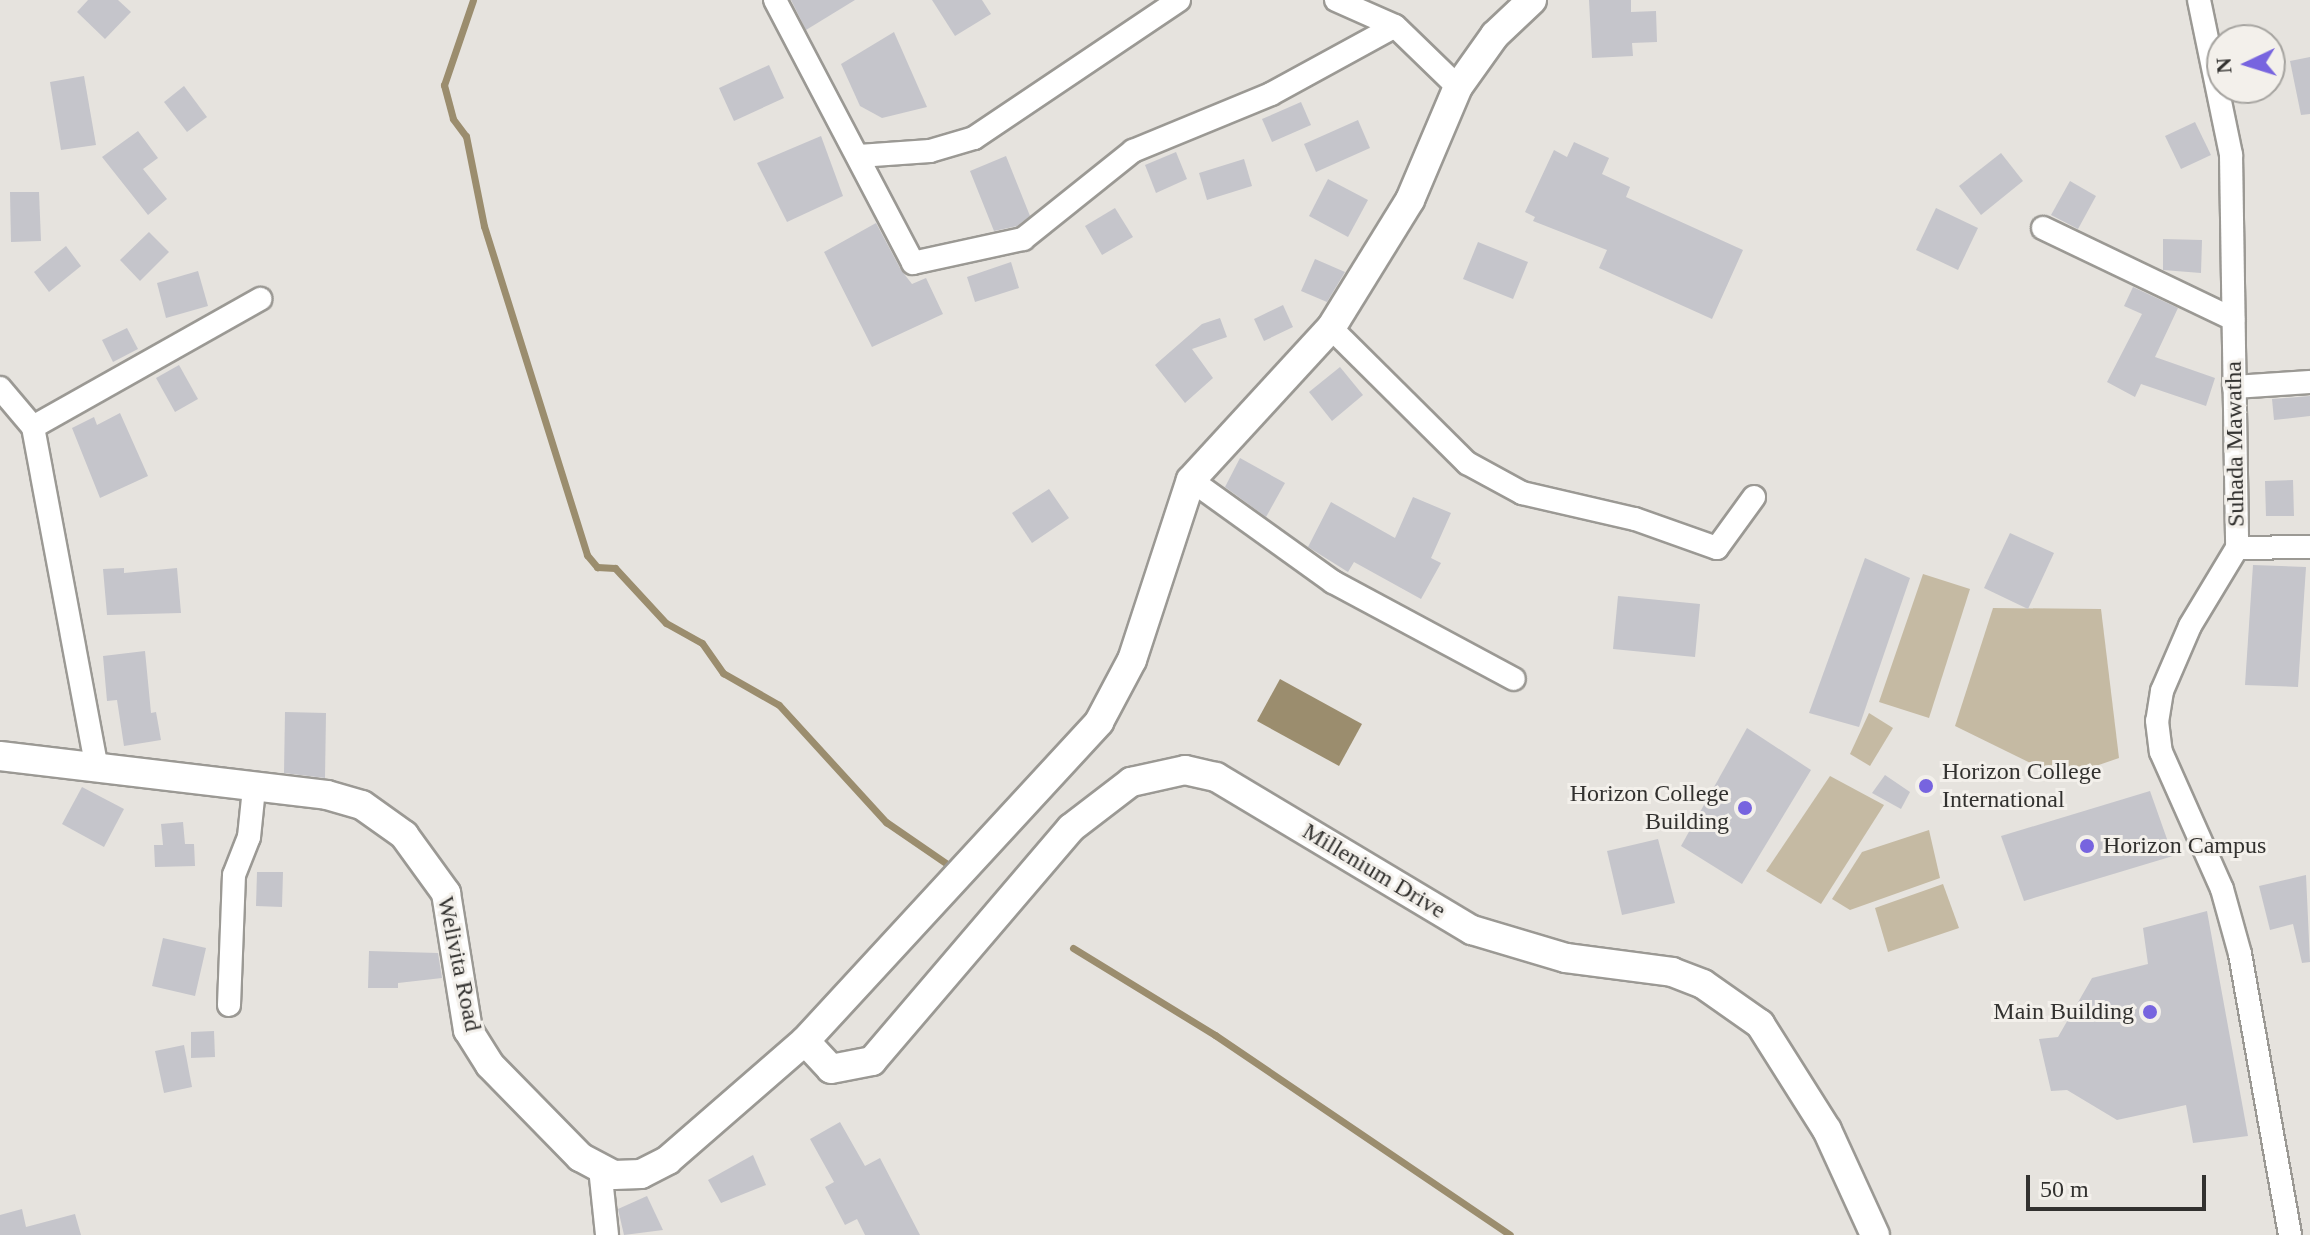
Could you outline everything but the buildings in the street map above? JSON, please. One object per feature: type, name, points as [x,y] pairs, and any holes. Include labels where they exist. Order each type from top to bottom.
[{"type":"street","points":[[775,0],[913,263],[966,255],[1023,239],[1133,151],[1271,94],[1395,26]]},
{"type":"street","points":[[859,156],[930,151],[974,138],[1179,0]]},
{"type":"street","points":[[1336,0],[1395,26],[1458,87]]},
{"type":"street","points":[[607,1235],[600,1168],[626,1176],[668,1160],[805,1041],[1099,722],[1132,660],[1191,480],[1331,328],[1410,200],[1458,87],[1495,35],[1532,0]]},
{"type":"street","name":"Suhada Mawatha","points":[[2199,0],[2231,155],[2237,548],[2190,626],[2162,691],[2157,721],[2161,752],[2222,889],[2240,954],[2290,1235]]},
{"type":"street","points":[[2043,228],[2233,319]]},
{"type":"street","points":[[33,427],[260,299]]},
{"type":"street","points":[[1331,328],[1467,463],[1522,493],[1635,519],[1717,548],[1754,497]]},
{"type":"street","points":[[2234,387],[2310,382]]},
{"type":"street","points":[[0,388],[33,427],[96,765]]},
{"type":"street","points":[[1191,480],[1333,582],[1514,679]]},
{"type":"street","points":[[2237,548],[2310,547]]},
{"type":"street","name":"Welivita Road","points":[[0,756],[96,765],[254,789],[327,795],[362,805],[404,835],[446,893],[468,1030],[490,1065],[580,1157],[600,1168]]},
{"type":"street","name":"Millenium Drive","points":[[805,1041],[831,1069],[862,1065],[1071,828],[1131,782],[1185,770],[1216,777],[1472,930],[1566,958],[1672,972],[1703,984],[1760,1024],[1827,1130],[1875,1235]]},
{"type":"street","points":[[229,1005],[234,875],[249,837],[254,789]]},
{"type":"shaded area","points":[[1923,574],[1970,589],[1929,718],[1879,702]]},
{"type":"shaded area","points":[[1993,608],[2101,609],[2119,758],[2061,778],[1955,726]]},
{"type":"shaded area","points":[[1280,679],[1362,724],[1339,766],[1257,721]]},
{"type":"shaded area","points":[[1869,713],[1893,728],[1870,766],[1850,754]]},
{"type":"shaded area","points":[[1830,776],[1884,805],[1821,904],[1766,871]]},
{"type":"shaded area","points":[[1929,830],[1940,878],[1850,910],[1832,899],[1862,852]]},
{"type":"shaded area","points":[[1943,884],[1959,928],[1888,952],[1875,908]]},
{"type":"waterway","points":[[473,0],[444,85],[453,119],[466,136],[484,226],[587,555],[597,567],[615,568],[666,623],[702,643],[723,673],[779,705],[886,822],[947,864]]},
{"type":"waterway","points":[[1073,948],[1215,1035],[1510,1235]]},
{"type":"place","name":"Horizon College International","points":[[1926,786]]},
{"type":"place","name":"Horizon College Building","points":[[1745,808]]},
{"type":"place","name":"Horizon Campus","points":[[2087,846]]},
{"type":"place","name":"Main Building","points":[[2150,1012]]}]
